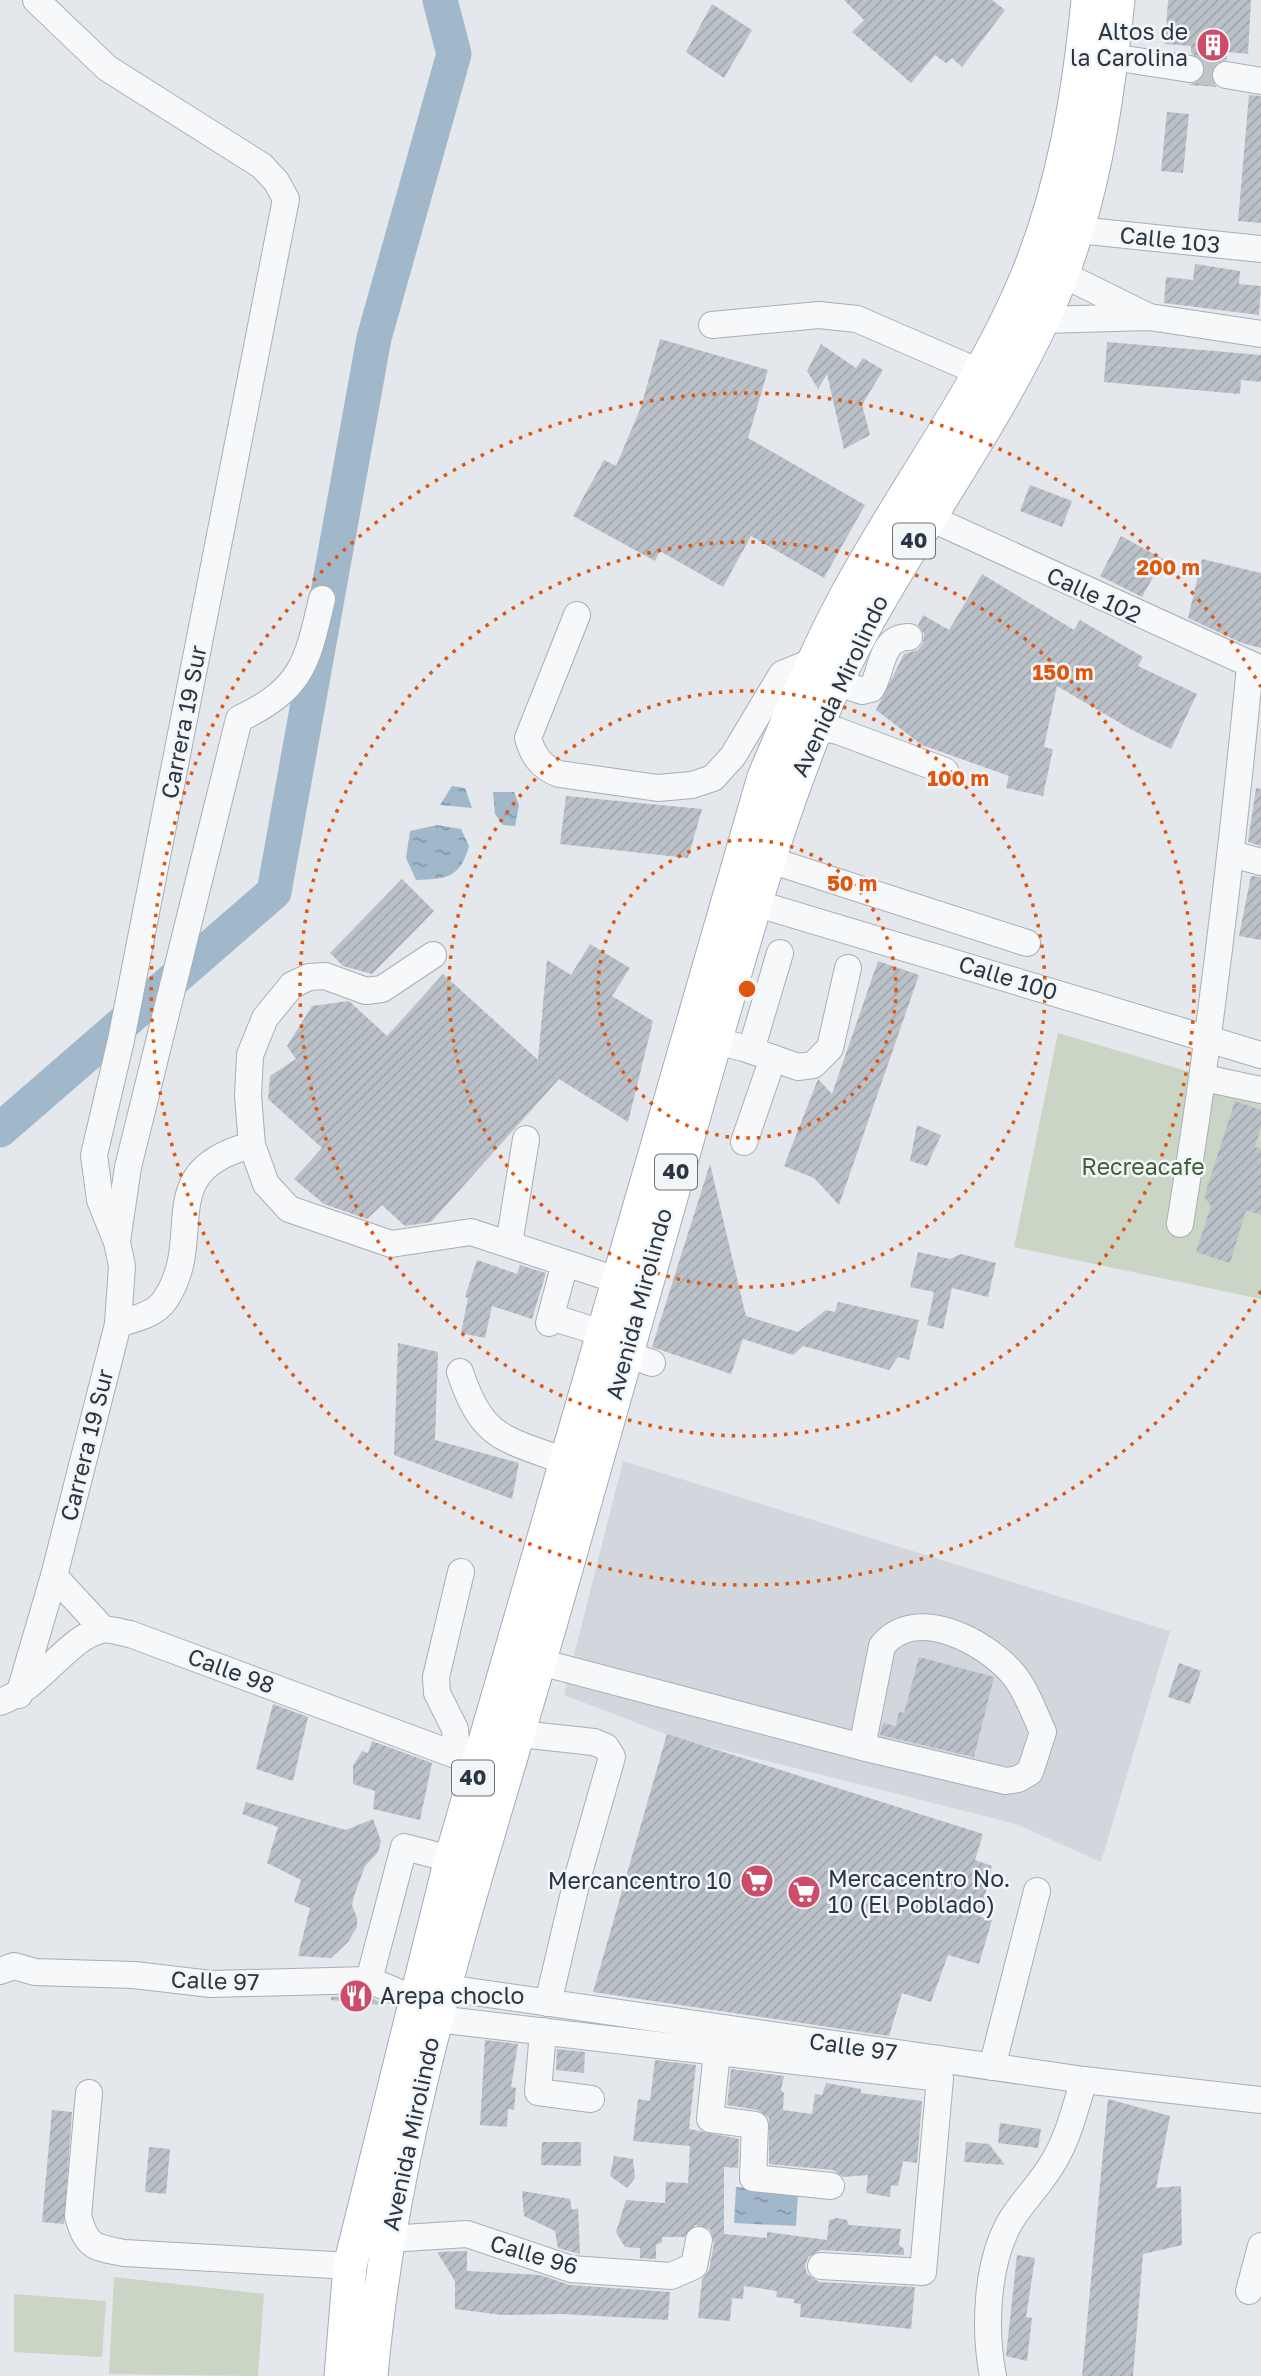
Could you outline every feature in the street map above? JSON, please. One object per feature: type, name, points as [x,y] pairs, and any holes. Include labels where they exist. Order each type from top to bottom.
[{"type":"main road","name":"Avenida Mirolindo","points":[[741,905],[770,860],[816,726],[825,672],[845,597],[979,372],[1028,274],[1067,153],[1088,0]]},
{"type":"main road","name":"Avenida Mirolindo","points":[[371,2376],[377,2306],[432,2002],[467,1759],[564,1461],[627,1350],[617,1280],[690,1081],[741,905],[764,777],[825,672],[878,600],[1009,384],[1043,320],[1078,230],[1098,152],[1118,0]]},
{"type":"main road","points":[[690,1081],[682,1011],[708,931],[741,905]]},
{"type":"main road","name":"Avenida Mirolindo","points":[[341,2376],[350,2266],[432,2002],[520,1734],[651,1259],[663,1255],[674,1238],[706,1134],[708,1110],[690,1081]]},
{"type":"street","name":"Carrera 19 Sur","points":[[8,1702],[54,1576],[118,1324],[122,1266],[117,1242],[100,1200],[94,1156],[121,1040],[285,199],[276,181],[262,166],[107,68],[36,0]]},
{"type":"street","points":[[1112,57],[1189,69]]},
{"type":"street","points":[[1226,75],[1261,80]]},
{"type":"street","name":"Calle 103","points":[[1078,230],[1261,249]]},
{"type":"street","points":[[1062,274],[1149,317]]},
{"type":"street","points":[[712,325],[819,315],[857,319],[979,372]]},
{"type":"street","points":[[1043,320],[1149,317],[1261,334]]},
{"type":"street","name":"Calle 102","points":[[928,517],[1256,668]]},
{"type":"street","name":"Carrera 19 Sur","points":[[117,1242],[128,1167],[239,719],[259,709],[292,684],[307,660],[322,599]]},
{"type":"street","points":[[577,614],[528,738],[533,754],[547,769],[559,774],[659,788],[692,785],[713,778],[733,756],[782,674],[825,672],[863,691],[871,689],[880,658],[897,640],[909,636]]},
{"type":"street","points":[[1180,1224],[1204,1078],[1256,668]]},
{"type":"street","points":[[816,726],[838,731],[945,771]]},
{"type":"street","points":[[1232,854],[1261,862]]},
{"type":"street","points":[[770,860],[1027,943]]},
{"type":"street","name":"Calle 100","points":[[741,905],[1261,1055]]},
{"type":"street","points":[[744,1142],[780,953]]},
{"type":"street","points":[[433,955],[382,989],[366,991],[325,976],[309,976],[292,985],[265,1018],[250,1055],[252,1144],[266,1184],[289,1209],[391,1244],[456,1232],[471,1232],[617,1280]]},
{"type":"street","points":[[702,1038],[798,1067],[813,1065],[830,1048],[848,968]]},
{"type":"street","points":[[1204,1078],[1261,1090]]},
{"type":"street","points":[[509,1244],[526,1139]]},
{"type":"street","points":[[118,1324],[151,1313],[165,1300],[177,1269],[193,1178],[207,1163],[227,1151],[252,1144]]},
{"type":"street","points":[[565,1262],[550,1320],[627,1350]]},
{"type":"street","points":[[460,1372],[471,1406],[491,1431],[564,1461]]},
{"type":"street","points":[[461,1572],[436,1677],[438,1693],[467,1759]]},
{"type":"street","points":[[8,1702],[75,1645],[103,1629],[54,1576]]},
{"type":"street","points":[[540,1662],[862,1747],[1006,1781],[1018,1779],[1030,1772],[1042,1732],[1016,1677],[997,1656],[969,1639],[932,1629],[905,1628],[891,1634],[882,1646],[862,1747]]},
{"type":"street","name":"Calle 98","points":[[103,1629],[130,1634],[467,1759]]},
{"type":"street","points":[[520,1734],[594,1742],[606,1747],[612,1758],[578,1876],[548,2003]]},
{"type":"street","points":[[369,1980],[404,1847],[451,1858]]},
{"type":"street","points":[[992,2067],[1037,1891]]},
{"type":"street","name":"Calle 97","points":[[7,1968],[35,1972],[134,1975],[211,1984],[369,1980],[432,2002],[548,2003],[1084,2080],[1261,2100]]},
{"type":"street","points":[[432,2002],[543,2031],[940,2078],[923,2272],[821,2266]]},
{"type":"street","points":[[543,2031],[538,2092],[591,2099]]},
{"type":"street","points":[[717,2052],[710,2119],[755,2125],[753,2178],[831,2186]]},
{"type":"street","points":[[993,2376],[989,2311],[996,2256],[1010,2222],[1054,2163],[1065,2141],[1084,2080]]},
{"type":"street","points":[[89,2093],[78,2216],[83,2235],[94,2247],[124,2253],[350,2266]]},
{"type":"street","name":"Calle 96","points":[[388,2239],[467,2234],[571,2269],[671,2276],[694,2266],[699,2240]]},
{"type":"street","points":[[1249,2291],[1261,2246]]},
{"type":"shaded area","points":[[623,1461],[1170,1631],[1101,1862],[1016,1824],[676,1738],[564,1695]]},
{"type":"green space","name":"Recreacafe","points":[[1058,1033],[1261,1093],[1261,1299],[1014,1247]]},
{"type":"green space","points":[[114,2277],[264,2294],[258,2376],[109,2374]]},
{"type":"green space","points":[[14,2294],[106,2301],[102,2357],[14,2352]]},
{"type":"water","points":[[452,786],[465,788],[472,808],[440,805]]},
{"type":"water","points":[[493,792],[514,792],[519,805],[515,826],[503,825],[495,814]]},
{"type":"water","points":[[437,825],[461,829],[469,846],[465,857],[451,875],[416,880],[406,858],[410,831]]},
{"type":"water","points":[[736,2187],[798,2193],[796,2226],[734,2223]]},
{"type":"building","points":[[844,0],[992,0],[1005,10],[962,67],[952,58],[946,63],[935,55],[911,83],[852,32],[864,20]]},
{"type":"building","name":"Altos de la Carolina","points":[[1168,0],[1251,0],[1248,54],[1227,52],[1227,60],[1214,64],[1210,73],[1216,87],[1189,85],[1203,78],[1204,63],[1191,53],[1191,46],[1165,44]]},
{"type":"building","points":[[712,4],[752,30],[724,78],[686,52]]},
{"type":"building","points":[[1249,95],[1261,96],[1261,223],[1238,221]]},
{"type":"building","points":[[1167,112],[1189,114],[1183,173],[1161,171]]},
{"type":"building","points":[[1195,264],[1240,271],[1239,284],[1261,286],[1259,315],[1164,303],[1166,277],[1193,280]]},
{"type":"building","points":[[660,339],[768,370],[748,438],[865,505],[824,578],[751,536],[723,587],[660,551],[655,561],[573,516],[604,460],[616,466],[641,407]]},
{"type":"building","points":[[1107,342],[1261,355],[1261,382],[1241,380],[1240,394],[1104,382]]},
{"type":"building","points":[[821,344],[856,368],[863,358],[883,370],[862,405],[870,435],[844,449],[827,374],[818,389],[807,371]]},
{"type":"building","points":[[1030,485],[1072,501],[1062,527],[1020,511]]},
{"type":"building","points":[[1121,536],[1163,559],[1142,597],[1100,576]]},
{"type":"building","points":[[1202,559],[1261,573],[1261,648],[1242,643],[1188,618]]},
{"type":"building","points":[[982,574],[1074,630],[1080,620],[1143,657],[1138,666],[1197,694],[1171,749],[1132,730],[1057,686],[1044,747],[1053,749],[1043,796],[1006,788],[1009,776],[922,745],[876,710],[904,654],[918,650],[923,643],[924,634],[918,625],[923,615],[949,630]]},
{"type":"building","points":[[1256,788],[1261,789],[1261,846],[1248,842]]},
{"type":"building","points":[[566,796],[702,809],[688,858],[560,844]]},
{"type":"building","points":[[1251,876],[1261,877],[1261,940],[1239,936]]},
{"type":"building","points":[[402,879],[434,911],[372,974],[343,966],[330,953]]},
{"type":"building","points":[[590,944],[630,968],[612,996],[653,1021],[628,1122],[559,1079],[431,1222],[405,1226],[382,1205],[367,1219],[324,1204],[294,1179],[322,1148],[268,1099],[270,1076],[296,1059],[287,1046],[312,1006],[349,1001],[387,1036],[443,974],[538,1060],[547,960],[571,975]]},
{"type":"building","points":[[878,961],[919,975],[839,1205],[814,1178],[784,1166],[818,1079],[832,1094]]},
{"type":"building","points":[[1235,1101],[1261,1110],[1261,1127],[1255,1147],[1261,1149],[1261,1215],[1246,1210],[1230,1263],[1196,1252],[1211,1206],[1204,1197]]},
{"type":"building","points":[[917,1125],[941,1135],[927,1166],[910,1161]]},
{"type":"building","points":[[710,1164],[746,1316],[798,1332],[826,1310],[835,1312],[838,1302],[919,1320],[909,1360],[898,1357],[889,1370],[803,1346],[793,1355],[743,1339],[731,1374],[652,1347]]},
{"type":"building","points":[[918,1252],[950,1259],[961,1254],[996,1263],[988,1297],[952,1288],[943,1329],[927,1325],[934,1292],[910,1287]]},
{"type":"building","points":[[477,1260],[517,1274],[520,1265],[546,1273],[532,1319],[492,1306],[485,1338],[461,1333],[468,1298],[465,1297]]},
{"type":"building","points":[[398,1343],[438,1352],[435,1440],[519,1463],[512,1499],[394,1455]]},
{"type":"building","points":[[919,1657],[994,1677],[974,1757],[880,1735],[883,1723],[896,1726],[899,1712],[904,1713]]},
{"type":"building","points":[[1179,1663],[1201,1671],[1190,1704],[1168,1697]]},
{"type":"building","points":[[273,1704],[308,1717],[293,1781],[256,1769]]},
{"type":"building","name":"Mercacentro No. 10 (El Poblado)","points":[[667,1734],[983,1834],[975,1860],[992,1866],[980,1917],[992,1920],[979,1964],[948,1955],[931,2002],[902,1993],[889,2036],[593,1992]]},
{"type":"building","points":[[372,1741],[432,1763],[420,1820],[373,1809],[375,1791],[353,1784],[353,1766],[362,1751],[368,1753]]},
{"type":"building","points":[[246,1802],[346,1830],[373,1819],[381,1841],[378,1852],[365,1866],[354,1896],[352,1905],[357,1927],[348,1942],[331,1958],[298,1956],[310,1908],[294,1902],[301,1880],[267,1863],[278,1827],[242,1814]]},
{"type":"building","points":[[366,1996],[380,2002],[379,2005],[331,2000],[331,1997]]},
{"type":"building","points":[[485,2040],[518,2044],[511,2087],[516,2088],[514,2110],[508,2109],[507,2127],[480,2125]]},
{"type":"building","points":[[557,2049],[585,2052],[584,2073],[556,2070]]},
{"type":"building","points":[[655,2060],[696,2065],[689,2129],[739,2139],[738,2168],[724,2167],[724,2234],[767,2238],[767,2232],[827,2240],[829,2220],[837,2218],[847,2220],[849,2225],[901,2229],[899,2245],[904,2249],[904,2255],[821,2250],[808,2257],[805,2266],[807,2274],[819,2282],[915,2287],[911,2329],[800,2317],[801,2304],[794,2303],[794,2299],[776,2297],[777,2291],[744,2286],[743,2299],[732,2298],[730,2321],[698,2318],[702,2280],[709,2270],[714,2243],[710,2229],[695,2225],[684,2237],[662,2237],[662,2242],[656,2245],[656,2259],[640,2258],[640,2248],[625,2247],[616,2232],[626,2200],[665,2203],[666,2182],[688,2183],[690,2146],[633,2141],[638,2099],[650,2101]]},
{"type":"building","points":[[731,2069],[784,2076],[781,2090],[784,2093],[783,2110],[812,2114],[815,2094],[822,2095],[826,2083],[861,2089],[861,2093],[922,2101],[917,2163],[903,2161],[898,2186],[891,2185],[890,2197],[866,2193],[868,2175],[843,2177],[833,2170],[769,2164],[769,2118],[758,2110],[727,2105]]},
{"type":"building","points":[[1108,2099],[1170,2116],[1156,2188],[1181,2186],[1182,2245],[1143,2254],[1133,2376],[1082,2376]]},
{"type":"building","points":[[52,2110],[72,2112],[64,2224],[42,2222]]},
{"type":"building","points":[[1000,2123],[1041,2129],[1038,2148],[998,2143]]},
{"type":"building","points":[[542,2142],[581,2142],[581,2166],[541,2165]]},
{"type":"building","points":[[966,2142],[989,2144],[1005,2165],[964,2162]]},
{"type":"building","points":[[149,2147],[170,2149],[166,2194],[145,2192]]},
{"type":"building","points":[[614,2156],[633,2159],[635,2178],[627,2188],[610,2176]]},
{"type":"building","points":[[522,2191],[570,2199],[572,2210],[578,2208],[580,2254],[558,2248],[555,2231],[524,2216]]},
{"type":"building","points":[[467,2251],[467,2271],[540,2275],[570,2285],[670,2292],[668,2320],[563,2314],[503,2315],[455,2309],[455,2281],[437,2252]]},
{"type":"building","points":[[1017,2255],[1035,2258],[1026,2317],[1032,2318],[1027,2361],[1006,2356]]},
{"type":"waterway","points":[[0,1130],[274,892],[374,338],[454,54],[440,0]]},
{"type":"tunnel","points":[[1190,69],[1226,75]]},
{"type":"place","name":"Altos de la Carolina","points":[[1213,45]]},
{"type":"place","name":"Mercancentro 10","points":[[757,1881]]},
{"type":"place","name":"Mercacentro No. 10 (El Poblado)","points":[[804,1892]]},
{"type":"place","name":"Arepa choclo","points":[[356,1996]]}]
